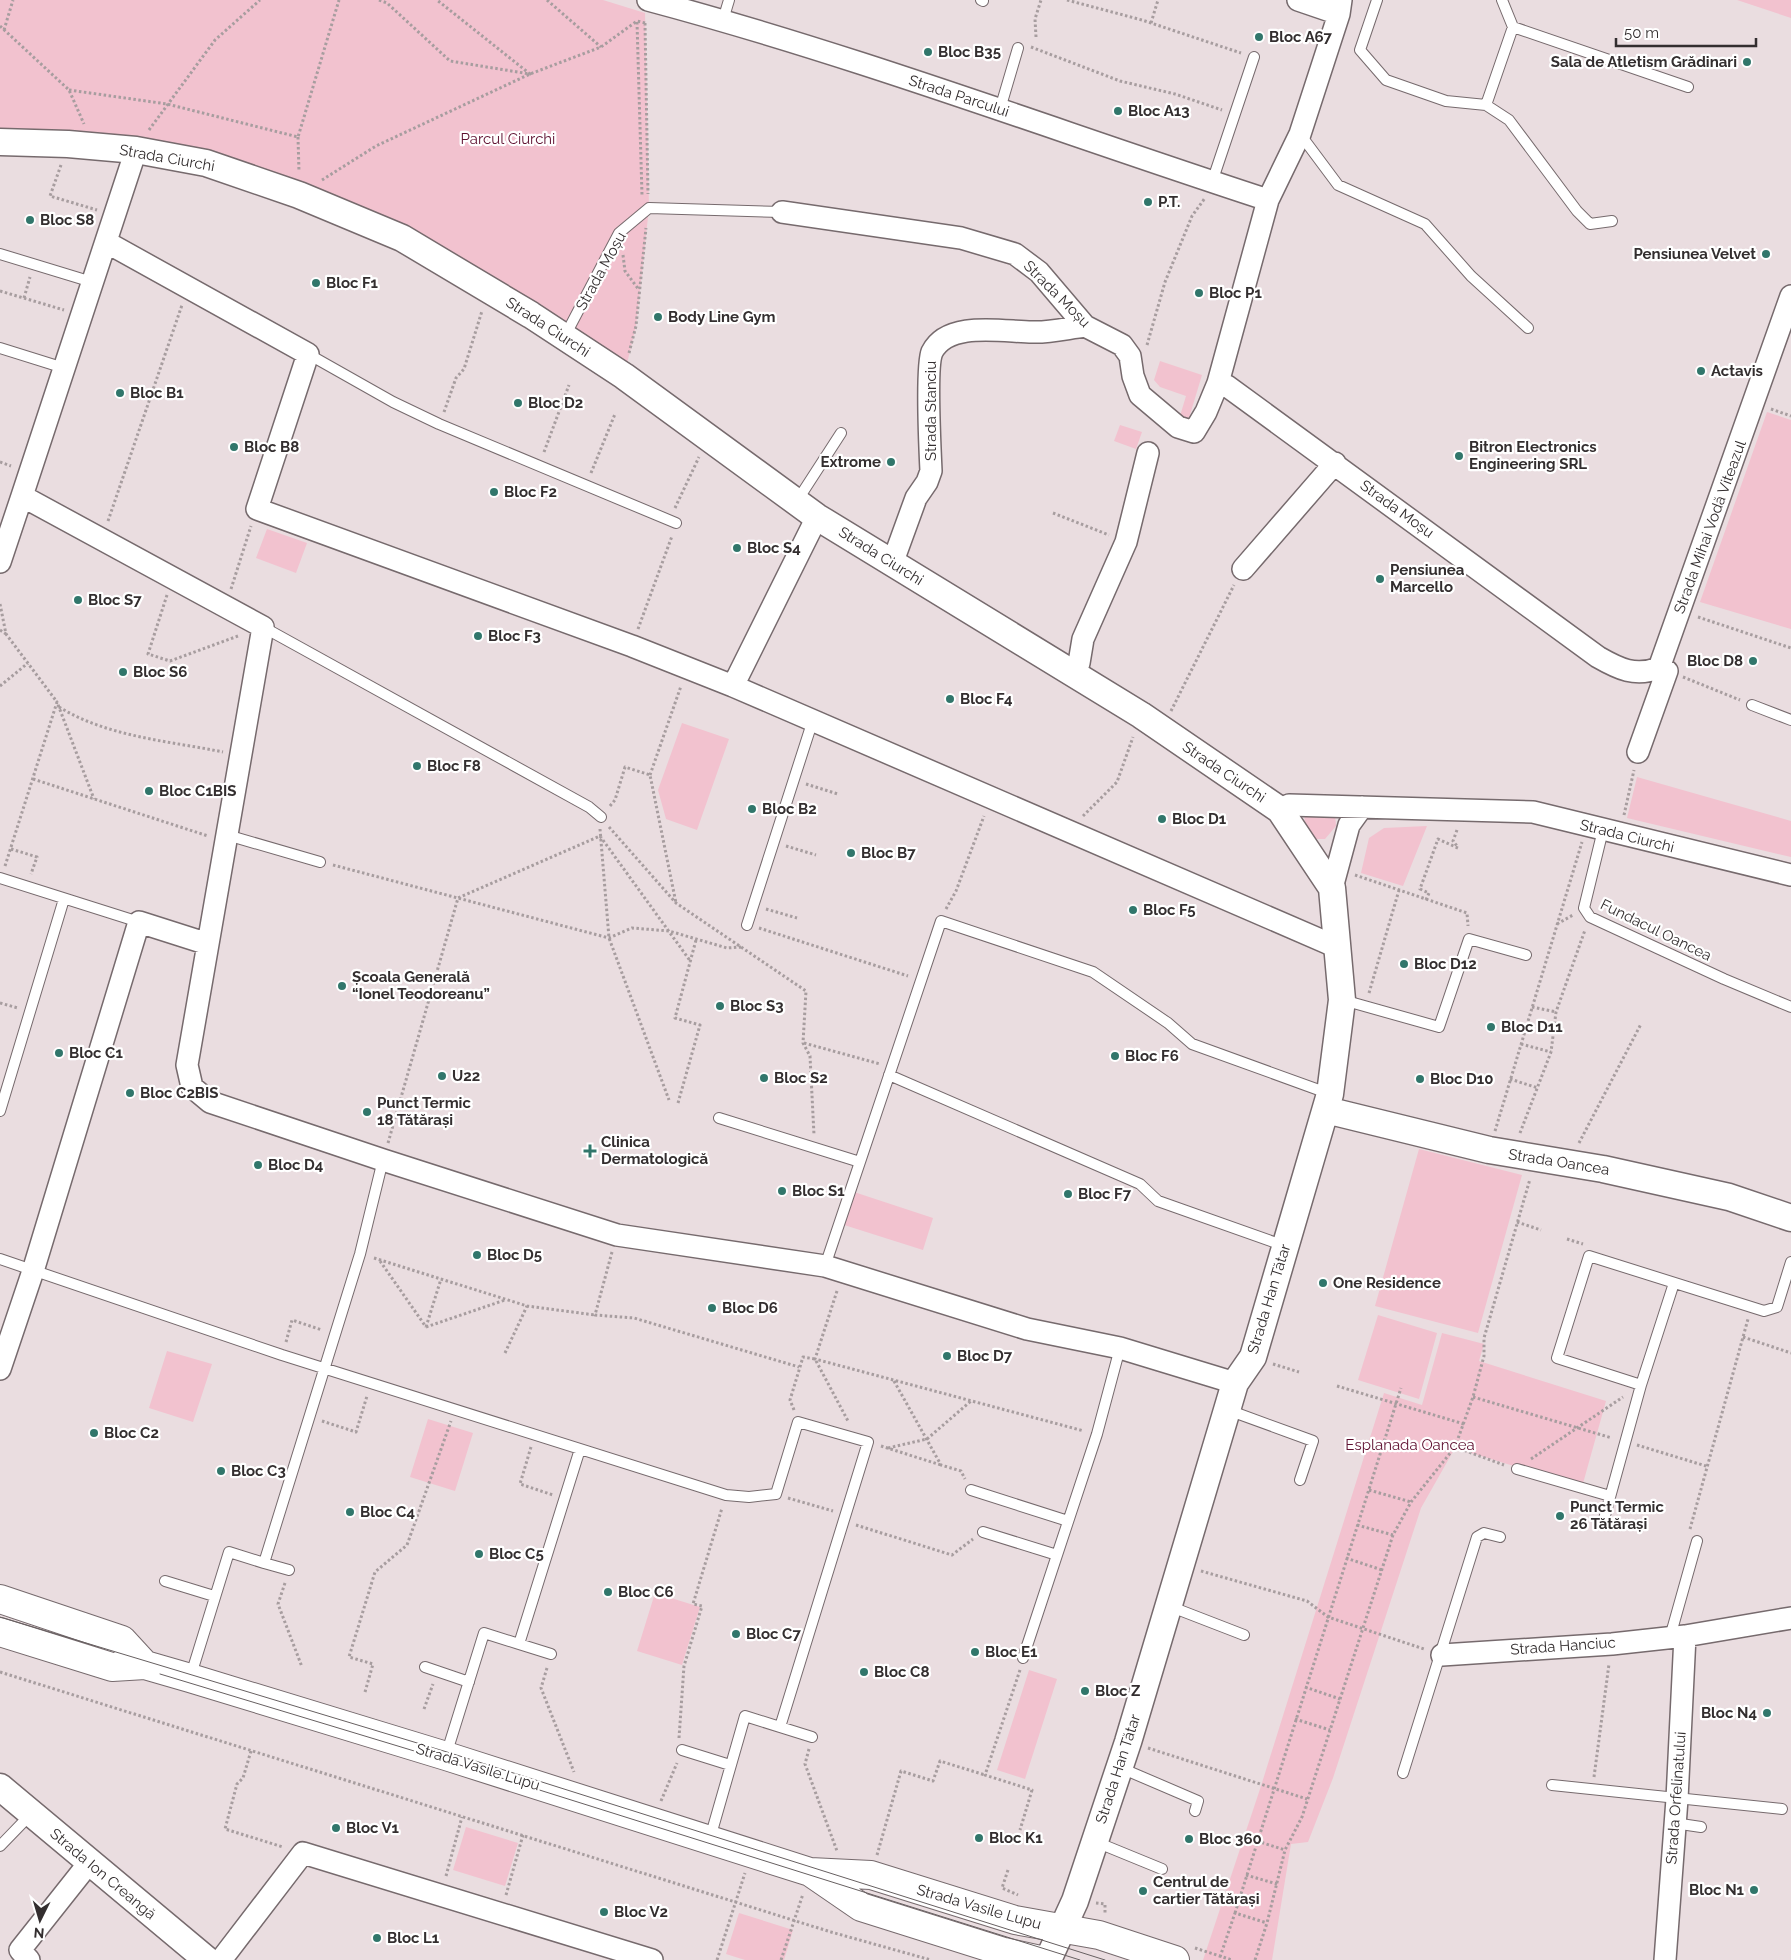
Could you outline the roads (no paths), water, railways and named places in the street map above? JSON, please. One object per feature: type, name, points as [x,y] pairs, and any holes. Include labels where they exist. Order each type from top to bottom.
[{"type":"main road","points":[[0,1600],[122,1640],[146,1666]]},
{"type":"main road","name":"Strada Vasile Lupu","points":[[0,1632],[112,1667],[146,1666],[190,1678],[446,1756],[810,1872],[858,1874],[1015,1920],[1099,1935],[1175,1960]]},
{"type":"main road","name":"Strada Vasile Lupu","points":[[810,1872],[861,1907],[1004,1952],[1040,1960]]},
{"type":"street","name":"Strada Parcului","points":[[649,0],[726,10],[1000,109],[1268,200]]},
{"type":"street","points":[[1218,382],[1268,200],[1300,134],[1340,7],[1298,0]]},
{"type":"street","name":"Strada Ciurchi","points":[[0,142],[68,144],[136,150],[206,163],[299,195],[402,238],[565,337],[624,376],[807,509],[892,564],[1141,715],[1280,810],[1288,805],[1533,812],[1791,876]]},
{"type":"street","points":[[0,562],[136,150]]},
{"type":"street","name":"Strada Moșu","points":[[782,212],[961,238],[1015,254],[1039,272],[1085,326],[1122,346],[1130,356],[1133,376],[1140,395],[1178,427],[1194,432],[1206,412],[1218,382],[1227,386],[1335,463],[1598,657],[1620,670],[1630,672],[1663,670]]},
{"type":"street","points":[[106,242],[308,354],[257,509],[632,646],[733,686],[1339,948]]},
{"type":"street","name":"Strada Mihai Vodă Viteazul","points":[[1638,752],[1680,611],[1791,296]]},
{"type":"street","name":"Strada Stanciu","points":[[892,564],[916,498],[927,482],[931,471],[930,372],[932,353],[940,341],[957,334],[984,329],[1034,332],[1085,326]]},
{"type":"street","points":[[1072,674],[1079,662],[1083,639],[1126,542],[1148,453]]},
{"type":"street","points":[[1243,569],[1335,463]]},
{"type":"street","points":[[22,496],[263,627],[186,1065],[192,1087],[210,1102],[617,1235],[834,1269],[1027,1329],[1120,1348],[1235,1384]]},
{"type":"street","points":[[733,686],[807,509]]},
{"type":"street","points":[[1334,879],[1349,825],[1362,807]]},
{"type":"street","name":"Strada Han Tătar","points":[[1048,1960],[1075,1901],[1120,1768],[1235,1384],[1253,1357],[1328,1102],[1354,1003],[1339,948],[1334,879],[1280,810]]},
{"type":"street","points":[[0,1369],[34,1270],[139,922],[208,944]]},
{"type":"street","name":"Strada Oancea","points":[[1328,1102],[1512,1154],[1603,1169],[1729,1197],[1791,1218]]},
{"type":"street","name":"Strada Hanciuc","points":[[1442,1655],[1612,1644],[1678,1637],[1791,1618]]},
{"type":"street","name":"Strada Orfelinatului","points":[[1666,1953],[1677,1799],[1678,1637]]},
{"type":"street","name":"Strada Ion Creangă","points":[[0,1787],[207,1960]]},
{"type":"street","points":[[221,1960],[303,1853],[652,1960]]},
{"type":"street","points":[[20,1956],[89,1862]]},
{"type":"lane","points":[[1377,0],[1360,50],[1386,80],[1446,101],[1486,105],[1509,120],[1577,211],[1590,224],[1612,220]]},
{"type":"lane","points":[[1486,105],[1513,27],[1502,0]]},
{"type":"lane","points":[[1513,27],[1688,87]]},
{"type":"lane","points":[[1000,109],[1022,47]]},
{"type":"lane","points":[[1212,182],[1254,57]]},
{"type":"lane","points":[[1300,134],[1338,185],[1425,224],[1471,276],[1528,328]]},
{"type":"lane","name":"Strada Moșu","points":[[565,337],[619,232],[649,208],[782,212]]},
{"type":"lane","points":[[0,254],[92,282]]},
{"type":"lane","points":[[0,348],[64,368]]},
{"type":"lane","points":[[308,354],[393,402],[439,424],[673,521]]},
{"type":"lane","points":[[807,509],[841,433]]},
{"type":"lane","points":[[263,627],[588,807],[601,817]]},
{"type":"lane","points":[[1752,705],[1791,720]]},
{"type":"lane","points":[[747,924],[813,720]]},
{"type":"lane","name":"Fundacul Oancea","points":[[1603,830],[1584,908],[1590,917],[1724,979],[1791,1007]]},
{"type":"lane","points":[[227,835],[320,862]]},
{"type":"lane","points":[[1,878],[139,922]]},
{"type":"lane","points":[[0,1111],[64,899]]},
{"type":"lane","points":[[834,1269],[860,1162],[941,921],[1094,972],[1168,1023],[1192,1044],[1328,1102]]},
{"type":"lane","points":[[1354,1003],[1439,1027],[1469,939],[1526,956]]},
{"type":"lane","points":[[890,1072],[1140,1184],[1158,1200],[1286,1247]]},
{"type":"lane","points":[[719,1118],[860,1162]]},
{"type":"lane","points":[[264,1563],[360,1254],[383,1160]]},
{"type":"lane","points":[[1641,1385],[1557,1358],[1589,1256],[1764,1311],[1776,1307],[1791,1262]]},
{"type":"lane","points":[[0,1259],[282,1355],[726,1495],[749,1497],[776,1494],[798,1422],[863,1440],[844,1518],[780,1726]]},
{"type":"lane","points":[[1604,1519],[1641,1385],[1674,1283]]},
{"type":"lane","points":[[1024,1658],[1097,1434],[1120,1348]]},
{"type":"lane","points":[[1227,1410],[1313,1441],[1300,1480]]},
{"type":"lane","points":[[519,1644],[580,1449]]},
{"type":"lane","points":[[1517,1469],[1610,1496]]},
{"type":"lane","points":[[971,1490],[1068,1521]]},
{"type":"lane","points":[[983,1532],[1057,1555]]},
{"type":"lane","points":[[1403,1773],[1442,1655],[1477,1537],[1484,1532],[1500,1537]]},
{"type":"lane","points":[[1678,1637],[1697,1540]]},
{"type":"lane","points":[[190,1678],[229,1552],[289,1570]]},
{"type":"lane","points":[[165,1580],[214,1596]]},
{"type":"lane","points":[[1168,1605],[1244,1635]]},
{"type":"lane","points":[[446,1756],[484,1633],[552,1654]]},
{"type":"lane","points":[[425,1668],[469,1682]]},
{"type":"lane","points":[[710,1840],[745,1716],[812,1737]]},
{"type":"lane","points":[[682,1750],[730,1765]]},
{"type":"lane","points":[[1120,1768],[1198,1801],[1195,1811]]},
{"type":"lane","points":[[1552,1785],[1782,1809]]},
{"type":"lane","points":[[0,1846],[31,1813]]},
{"type":"lane","points":[[1674,1823],[1701,1827]]},
{"type":"lane","points":[[1095,1842],[1162,1869]]},
{"type":"tram line","points":[[0,1617],[447,1752],[1105,1960]]},
{"type":"tram line","points":[[160,1674],[444,1760],[1080,1960]]},
{"type":"place","name":"Bloc A67","points":[[1259,37]]},
{"type":"place","name":"Bloc B35","points":[[928,52]]},
{"type":"place","name":"Sala de Atletism Grădinari","points":[[1747,62]]},
{"type":"place","name":"Bloc A13","points":[[1118,111]]},
{"type":"place","name":"P.T.","points":[[1148,202]]},
{"type":"place","name":"Bloc S8","points":[[30,220]]},
{"type":"place","name":"Pensiunea Velvet","points":[[1766,254]]},
{"type":"place","name":"Bloc F1","points":[[316,283]]},
{"type":"place","name":"Bloc P1","points":[[1199,293]]},
{"type":"place","name":"Body Line Gym","points":[[658,317]]},
{"type":"place","name":"Actavis","points":[[1701,371]]},
{"type":"place","name":"Bloc B1","points":[[120,393]]},
{"type":"place","name":"Bloc D2","points":[[518,403]]},
{"type":"place","name":"Bloc B8","points":[[234,447]]},
{"type":"place","name":"Bitron Electronics Engineering SRL","points":[[1459,456]]},
{"type":"place","name":"Extrome","points":[[891,462]]},
{"type":"place","name":"Bloc F2","points":[[494,492]]},
{"type":"place","name":"Bloc S4","points":[[737,548]]},
{"type":"place","name":"Pensiunea Marcello","points":[[1380,579]]},
{"type":"place","name":"Bloc S7","points":[[78,600]]},
{"type":"place","name":"Bloc F3","points":[[478,636]]},
{"type":"place","name":"Bloc D8","points":[[1753,661]]},
{"type":"place","name":"Bloc S6","points":[[123,672]]},
{"type":"place","name":"Bloc F4","points":[[950,699]]},
{"type":"place","name":"Bloc F8","points":[[417,766]]},
{"type":"place","name":"Bloc C1BIS","points":[[149,791]]},
{"type":"place","name":"Bloc B2","points":[[752,809]]},
{"type":"place","name":"Bloc D1","points":[[1162,819]]},
{"type":"place","name":"Bloc B7","points":[[851,853]]},
{"type":"place","name":"Bloc F5","points":[[1133,910]]},
{"type":"place","name":"Bloc D12","points":[[1404,964]]},
{"type":"place","name":"Școala Generală “Ionel Teodoreanu”","points":[[342,986]]},
{"type":"place","name":"Bloc S3","points":[[720,1006]]},
{"type":"place","name":"Bloc D11","points":[[1491,1027]]},
{"type":"place","name":"Bloc C1","points":[[59,1053]]},
{"type":"place","name":"Bloc F6","points":[[1115,1056]]},
{"type":"place","name":"U22","points":[[442,1076]]},
{"type":"place","name":"Bloc S2","points":[[764,1078]]},
{"type":"place","name":"Bloc D10","points":[[1420,1079]]},
{"type":"place","name":"Bloc C2BIS","points":[[130,1093]]},
{"type":"place","name":"Punct Termic 18 Tătărași","points":[[367,1112]]},
{"type":"place","name":"Clinica Dermatologică","points":[[590,1151]]},
{"type":"place","name":"Bloc D4","points":[[258,1165]]},
{"type":"place","name":"Bloc S1","points":[[782,1191]]},
{"type":"place","name":"Bloc F7","points":[[1068,1194]]},
{"type":"place","name":"Bloc D5","points":[[477,1255]]},
{"type":"place","name":"One Residence","points":[[1323,1283]]},
{"type":"place","name":"Bloc D6","points":[[712,1308]]},
{"type":"place","name":"Bloc D7","points":[[947,1356]]},
{"type":"place","name":"Bloc C2","points":[[94,1433]]},
{"type":"place","name":"Bloc C3","points":[[221,1471]]},
{"type":"place","name":"Bloc C4","points":[[350,1512]]},
{"type":"place","name":"Punct Termic 26 Tătărași","points":[[1560,1516]]},
{"type":"place","name":"Bloc C5","points":[[479,1554]]},
{"type":"place","name":"Bloc C6","points":[[608,1592]]},
{"type":"place","name":"Bloc C7","points":[[736,1634]]},
{"type":"place","name":"Bloc E1","points":[[975,1652]]},
{"type":"place","name":"Bloc C8","points":[[864,1672]]},
{"type":"place","name":"Bloc Z","points":[[1085,1691]]},
{"type":"place","name":"Bloc N4","points":[[1767,1713]]},
{"type":"place","name":"Bloc V1","points":[[336,1828]]},
{"type":"place","name":"Bloc K1","points":[[979,1838]]},
{"type":"place","name":"Bloc 360","points":[[1189,1839]]},
{"type":"place","name":"Bloc N1","points":[[1754,1890]]},
{"type":"place","name":"Centrul de cartier Tătărași","points":[[1143,1891]]},
{"type":"place","name":"Bloc V2","points":[[604,1912]]},
{"type":"place","name":"Bloc L1","points":[[377,1938]]},
{"type":"park label","name":"Parcul Ciurchi","points":[[508,139]]},
{"type":"park label","name":"Esplanada Oancea","points":[[1410,1445]]}]
